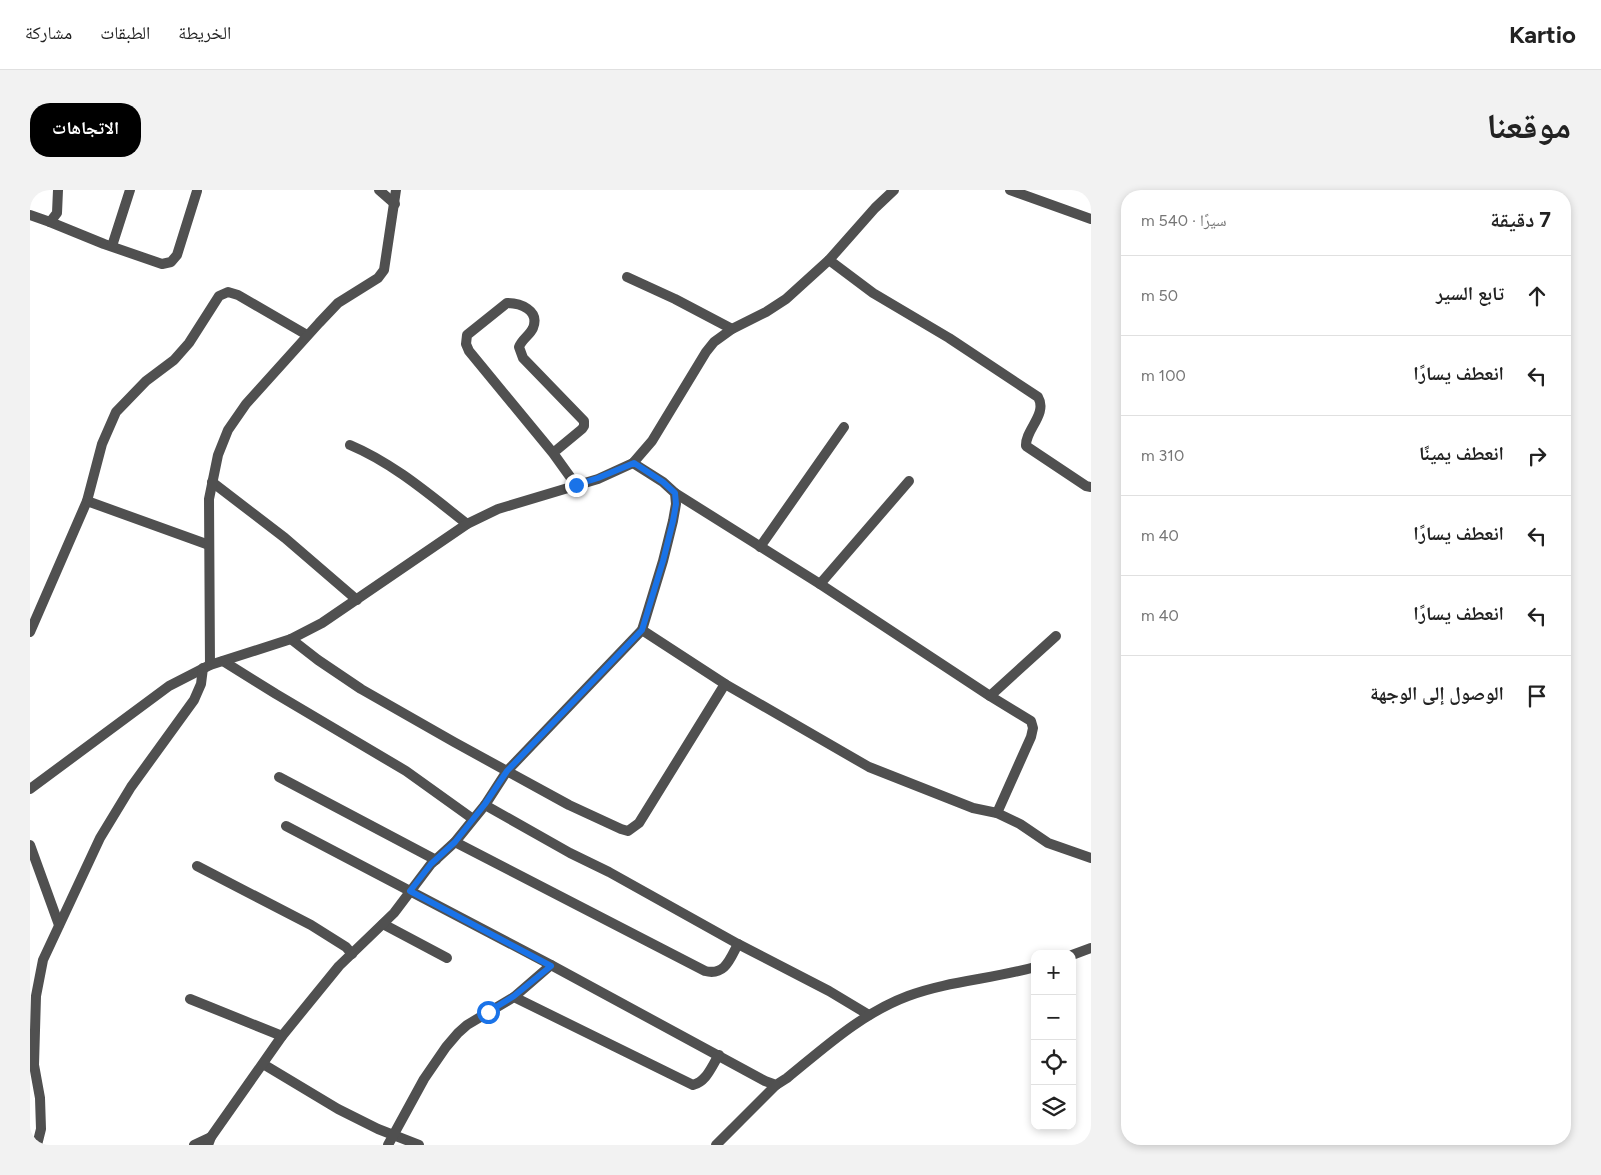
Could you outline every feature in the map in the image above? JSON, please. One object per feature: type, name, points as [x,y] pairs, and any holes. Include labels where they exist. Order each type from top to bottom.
[{"type":"street","points":[[50,222],[57,213],[58,190]]},
{"type":"street","points":[[112,246],[130,190]]},
{"type":"street","points":[[379,190],[395,204]]},
{"type":"street","points":[[37,1145],[41,1129],[40,1098],[34,1065],[36,996],[43,960],[100,838],[130,787],[194,700],[207,666],[209,500],[218,455],[233,422],[246,404],[307,335],[338,303],[378,278],[384,270],[396,190]]},
{"type":"street","points":[[30,790],[168,686],[207,666],[291,639],[322,623],[467,524],[498,509],[598,478],[634,463],[652,441],[714,342],[732,329],[766,312],[786,298],[829,260],[875,208],[894,190]]},
{"type":"street","points":[[1010,190],[1091,219]]},
{"type":"street","points":[[30,215],[162,264],[171,262],[177,254],[197,191]]},
{"type":"street","points":[[829,260],[873,293],[949,338],[1038,397],[1040,400],[1040,411],[1026,440],[1026,446],[1086,486],[1091,487]]},
{"type":"street","points":[[627,277],[675,299],[732,329]]},
{"type":"street","points":[[30,632],[87,501],[102,444],[116,412],[146,381],[174,360],[189,344],[219,296],[228,292],[238,296],[307,335]]},
{"type":"street","points":[[553,453],[582,430],[584,421],[523,358],[519,347],[522,340],[533,329],[534,319],[531,310],[522,304],[507,303],[467,335],[466,344],[469,351],[553,453],[576,485]]},
{"type":"street","points":[[760,547],[844,427]]},
{"type":"street","points":[[350,445],[396,470],[467,524]]},
{"type":"street","points":[[634,463],[663,482],[675,493],[820,584],[1031,721],[1033,728],[1031,737],[997,813]]},
{"type":"street","points":[[212,482],[284,538],[357,600]]},
{"type":"street","points":[[820,584],[908,482]]},
{"type":"street","points":[[194,1145],[209,1141],[282,1036],[339,966],[384,924],[436,860],[455,842],[485,804],[507,771],[642,630],[673,521],[676,504],[675,493]]},
{"type":"street","points":[[87,501],[209,546]]},
{"type":"street","points":[[642,630],[725,684],[869,767],[973,808],[997,813],[1020,824],[1048,843],[1091,858]]},
{"type":"street","points":[[990,696],[1056,636]]},
{"type":"street","points":[[291,639],[361,689],[569,805],[628,831],[639,823],[725,684]]},
{"type":"street","points":[[223,660],[276,694],[406,771],[473,819]]},
{"type":"street","points":[[279,777],[436,860]]},
{"type":"street","points":[[485,804],[570,853],[609,872],[738,944],[830,991],[869,1015]]},
{"type":"street","points":[[286,826],[719,1055],[764,1081],[776,1085]]},
{"type":"street","points":[[455,842],[704,971],[716,972],[722,969],[738,944]]},
{"type":"street","points":[[30,845],[59,925]]},
{"type":"street","points":[[197,866],[311,926],[346,947],[352,954]]},
{"type":"street","points":[[384,924],[447,958]]},
{"type":"street","points":[[1076,954],[1091,948]]},
{"type":"street","points":[[388,1145],[424,1079],[458,1033],[466,1025],[514,996],[551,966]]},
{"type":"street","points":[[716,1145],[776,1085],[869,1015],[891,1003],[917,993],[1031,968]]},
{"type":"street","points":[[514,996],[693,1085],[704,1078],[719,1055]]},
{"type":"street","points":[[190,999],[282,1036]]},
{"type":"street","points":[[263,1064],[338,1109],[378,1129],[419,1145]]},
{"type":"route","points":[[488,1012],[514,996],[551,966],[410,891],[431,864],[455,842],[485,804],[507,771],[642,630],[663,561],[676,504],[675,493],[663,482],[634,463],[576,485]]}]
